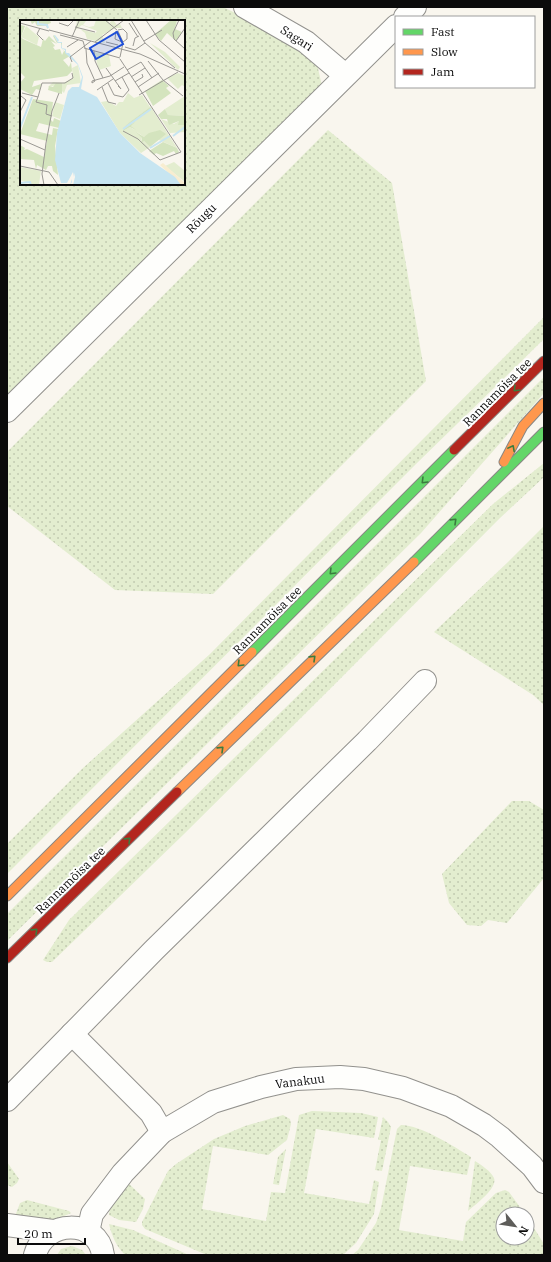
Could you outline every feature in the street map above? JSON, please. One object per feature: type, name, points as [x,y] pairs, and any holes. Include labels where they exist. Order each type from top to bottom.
[{"type":"main road","name":"Rannamõisa tee","points":[[7,896],[544,362]]},
{"type":"main road","points":[[494,483],[523,426],[544,403]]},
{"type":"main road","name":"Rannamõisa tee","points":[[7,958],[494,483],[544,432]]},
{"type":"street","name":"Sagari","points":[[245,7],[306,42],[346,75]]},
{"type":"street","points":[[406,16],[415,7]]},
{"type":"street","name":"Rõugu","points":[[7,411],[395,27]]},
{"type":"street","points":[[7,1100],[154,950],[367,741],[425,681]]},
{"type":"street","points":[[72,1034],[151,1113],[162,1132]]},
{"type":"street","name":"Vanakuu","points":[[88,1232],[92,1214],[123,1172],[162,1132],[213,1102],[261,1087],[296,1079],[340,1077],[364,1079],[404,1088],[451,1106],[484,1125],[500,1137],[532,1166],[544,1182]]},
{"type":"street","points":[[7,1225],[52,1231]]},
{"type":"street","points":[[35,1255],[43,1238],[52,1231],[70,1227],[88,1232],[97,1241],[105,1254]]},
{"type":"green space","points":[[7,7],[223,7],[270,30],[317,64],[322,86],[7,398]]},
{"type":"green space","points":[[328,130],[392,183],[426,381],[213,594],[115,590],[7,506],[7,452]]},
{"type":"green space","points":[[544,317],[544,339],[416,464],[7,874],[7,844],[83,768],[210,654]]},
{"type":"green space","points":[[544,377],[544,393],[421,533],[7,941],[7,914]]},
{"type":"green space","points":[[544,463],[544,477],[500,518],[184,834],[52,962],[43,960],[69,920],[493,504]]},
{"type":"green space","points":[[544,526],[544,705],[533,695],[434,632]]},
{"type":"green space","points":[[512,801],[529,801],[544,810],[544,878],[507,923],[488,920],[481,926],[467,925],[449,903],[442,874]]},
{"type":"green space","points":[[312,1111],[361,1113],[378,1117],[374,1138],[316,1129],[304,1193],[369,1204],[374,1180],[379,1182],[374,1214],[356,1243],[343,1255],[207,1255],[145,1229],[142,1225],[142,1222],[168,1171],[176,1164],[214,1139],[245,1126],[283,1115],[290,1119],[291,1124],[287,1140],[268,1155],[213,1146],[202,1209],[266,1221],[271,1192],[285,1193],[299,1115]]},
{"type":"green space","points":[[383,1117],[391,1127],[382,1171],[375,1170],[381,1140],[378,1140]]},
{"type":"green space","points":[[401,1125],[418,1128],[471,1157],[467,1175],[410,1166],[399,1230],[463,1241],[466,1222],[496,1193],[505,1190],[509,1192],[519,1206],[495,1206],[495,1246],[535,1246],[535,1230],[544,1244],[544,1255],[352,1255],[358,1250],[376,1223],[381,1208],[397,1129]]},
{"type":"green space","points":[[286,1149],[279,1185],[273,1184],[278,1157]]},
{"type":"green space","points":[[475,1161],[491,1173],[494,1178],[494,1182],[493,1187],[485,1196],[468,1211]]},
{"type":"green space","points":[[7,1162],[19,1179],[12,1187],[7,1185]]},
{"type":"green space","points":[[127,1182],[145,1199],[143,1209],[136,1222],[119,1220],[109,1215],[110,1205]]},
{"type":"green space","points":[[27,1200],[69,1211],[71,1213],[50,1220],[14,1219],[20,1203]]},
{"type":"green space","points":[[109,1224],[133,1230],[189,1255],[125,1255],[115,1241]]},
{"type":"green space","points":[[72,1246],[82,1250],[86,1255],[57,1255],[61,1249]]},
{"type":"traffic: fast","points":[[414,562],[544,432]]},
{"type":"traffic: fast","points":[[252,652],[454,450]]},
{"type":"traffic: slow","points":[[504,462],[523,426],[544,403]]},
{"type":"traffic: slow","points":[[177,792],[414,562]]},
{"type":"traffic: slow","points":[[7,896],[252,652]]},
{"type":"traffic: jam","points":[[454,450],[544,361]]},
{"type":"traffic: jam","points":[[7,958],[177,792]]}]
